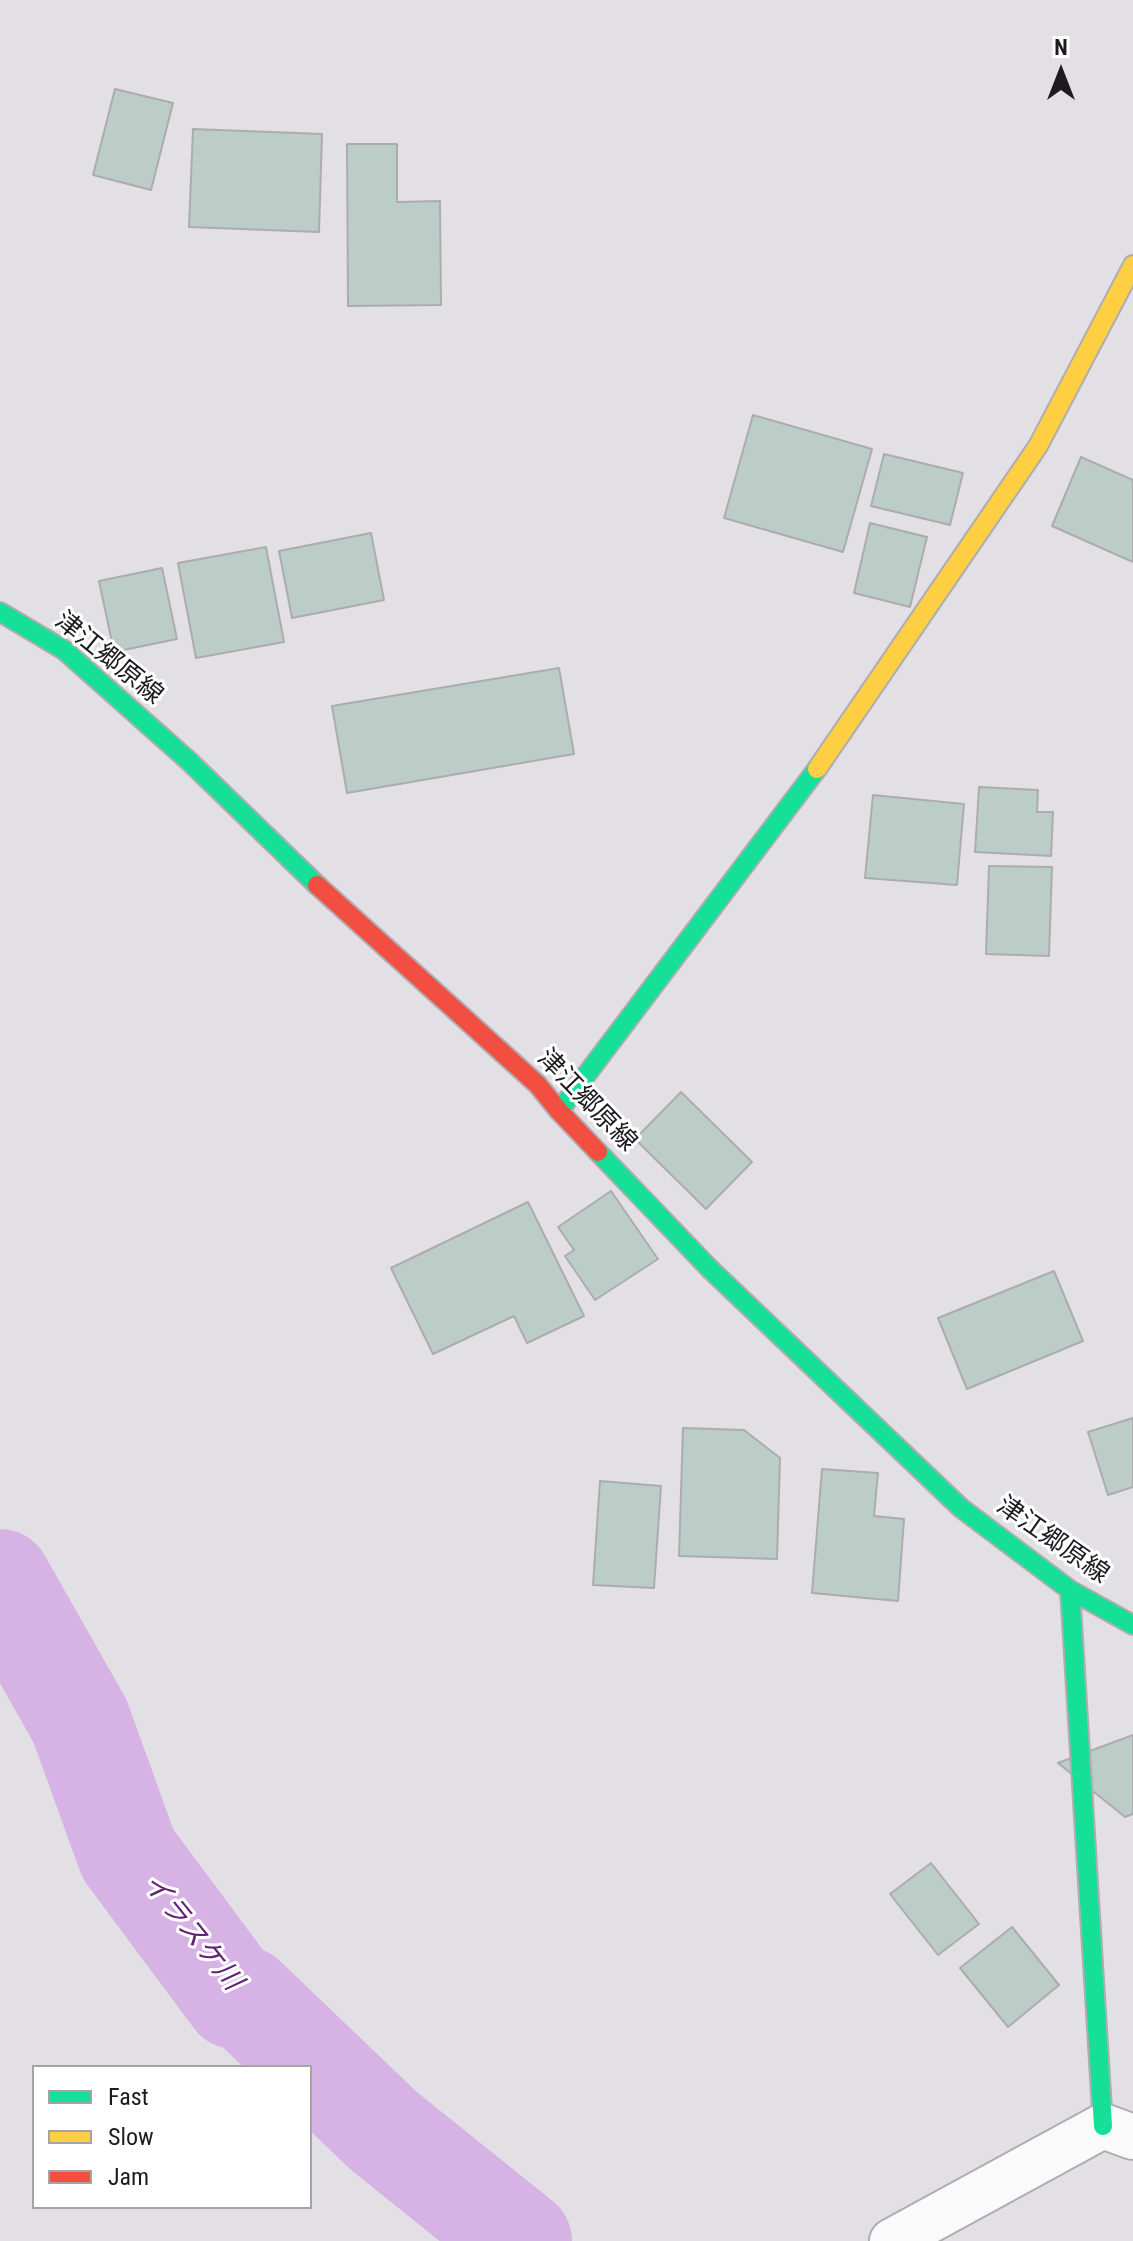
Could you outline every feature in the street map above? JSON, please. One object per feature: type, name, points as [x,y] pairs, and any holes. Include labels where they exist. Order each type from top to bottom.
[{"type":"street","points":[[559,1111],[803,789],[1038,446],[1133,265]]},
{"type":"street","name":"津江郷原線","points":[[0,612],[64,650],[190,762],[322,890],[538,1085],[559,1111],[710,1269],[961,1508],[1070,1590],[1133,1625]]},
{"type":"street","points":[[892,2241],[1118,2131],[1070,1590]]},
{"type":"building","points":[[115,89],[173,103],[151,190],[93,175]]},
{"type":"building","points":[[193,129],[322,134],[319,232],[189,227]]},
{"type":"building","points":[[347,144],[397,144],[397,202],[440,201],[441,305],[348,306]]},
{"type":"building","points":[[753,415],[872,449],[843,552],[724,518]]},
{"type":"building","points":[[884,454],[963,473],[950,525],[871,506]]},
{"type":"building","points":[[1081,457],[1133,480],[1133,562],[1052,526]]},
{"type":"building","points":[[870,523],[927,537],[910,607],[854,593]]},
{"type":"building","points":[[371,533],[384,600],[292,618],[279,551]]},
{"type":"building","points":[[266,547],[284,642],[196,658],[178,563]]},
{"type":"building","points":[[162,568],[177,639],[114,652],[99,581]]},
{"type":"building","points":[[559,668],[574,754],[347,793],[332,706]]},
{"type":"building","points":[[979,787],[1038,790],[1037,812],[1053,812],[1051,856],[975,852]]},
{"type":"building","points":[[873,795],[964,804],[957,885],[865,878]]},
{"type":"building","points":[[989,866],[1052,867],[1049,956],[986,954]]},
{"type":"building","points":[[681,1092],[752,1162],[706,1209],[635,1139]]},
{"type":"building","points":[[611,1191],[658,1259],[595,1300],[565,1256],[574,1250],[558,1227]]},
{"type":"building","points":[[528,1202],[584,1316],[527,1343],[514,1316],[433,1354],[391,1268]]},
{"type":"building","points":[[1054,1271],[1083,1341],[967,1389],[938,1318]]},
{"type":"building","points":[[1133,1418],[1133,1487],[1108,1495],[1088,1432]]},
{"type":"building","points":[[683,1428],[744,1430],[780,1458],[777,1559],[679,1556]]},
{"type":"building","points":[[822,1469],[878,1473],[874,1516],[904,1519],[898,1601],[812,1593]]},
{"type":"building","points":[[600,1481],[661,1486],[654,1588],[593,1585]]},
{"type":"building","points":[[1133,1735],[1133,1814],[1125,1817],[1058,1763]]},
{"type":"building","points":[[931,1863],[979,1924],[938,1955],[890,1894]]},
{"type":"building","points":[[1012,1927],[1059,1985],[1008,2027],[960,1968]]},
{"type":"waterway","name":"イラスケ川","points":[[0,1580],[80,1721],[128,1854],[235,1998],[245,1998],[384,2131],[521,2241]]},
{"type":"traffic: fast","points":[[0,612],[64,650],[190,762],[317,885]]},
{"type":"traffic: fast","points":[[559,1111],[817,769]]},
{"type":"traffic: fast","points":[[598,1152],[710,1269],[961,1508],[1070,1590],[1133,1625]]},
{"type":"traffic: fast","points":[[1070,1590],[1103,2126]]},
{"type":"traffic: slow","points":[[817,769],[1038,446],[1133,265]]},
{"type":"traffic: jam","points":[[317,885],[538,1085],[598,1152]]}]
